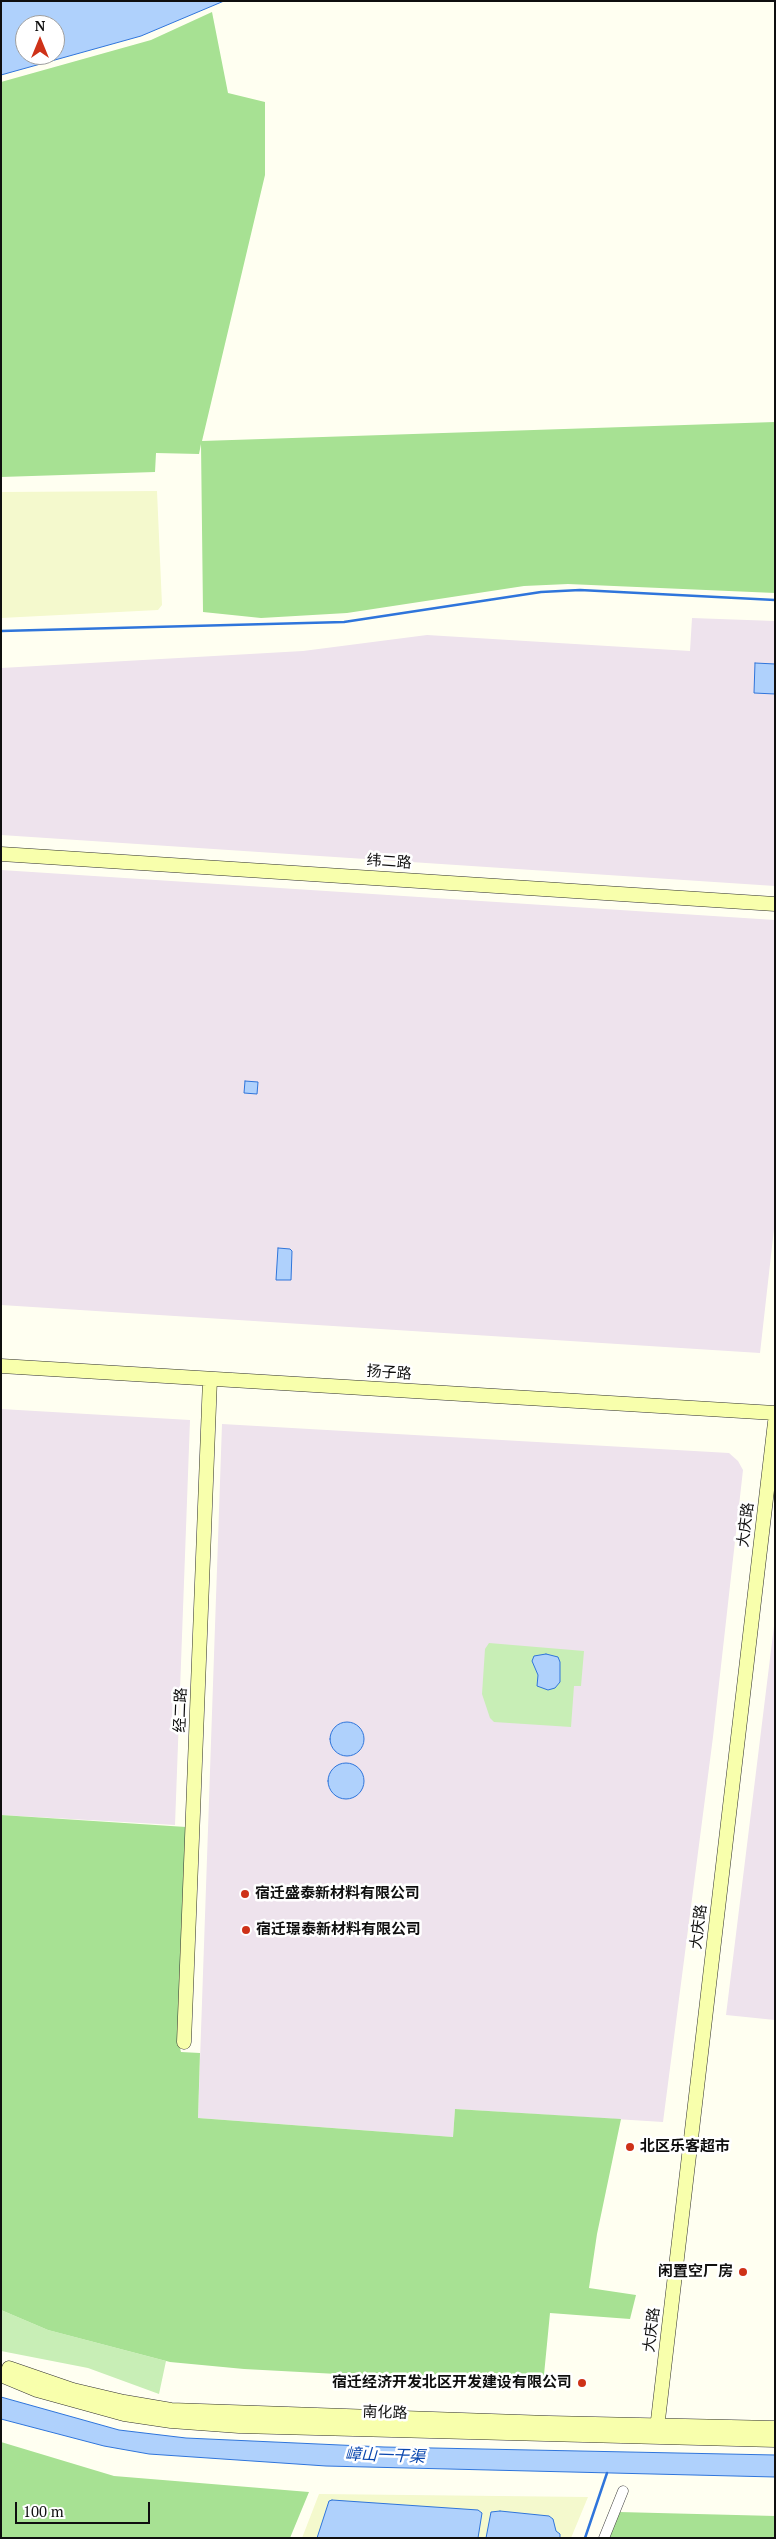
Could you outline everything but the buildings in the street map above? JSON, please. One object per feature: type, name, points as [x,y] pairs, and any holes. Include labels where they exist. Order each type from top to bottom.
[{"type":"street","name":"纬二路","points":[[1,854],[775,904]]},
{"type":"street","name":"扬子路","points":[[1,1366],[775,1413]]},
{"type":"street","name":"经二路","points":[[184,2042],[210,1379]]},
{"type":"street","name":"大庆路","points":[[657,2431],[775,1422]]},
{"type":"street","name":"南化路","points":[[1,2365],[73,2390],[124,2402],[171,2410],[657,2431],[775,2440]]},
{"type":"street","name":"南化路","points":[[1,2375],[38,2390],[115,2412],[171,2421],[239,2426],[657,2431],[775,2428]]},
{"type":"street","points":[[604,2538],[623,2491]]},
{"type":"shaded area","points":[[692,618],[775,621],[775,886],[1,835],[1,668],[303,651],[427,635],[690,651]]},
{"type":"shaded area","points":[[1,870],[775,920],[775,1220],[760,1353],[1,1305]]},
{"type":"shaded area","points":[[1,1409],[190,1420],[175,1825],[1,1815]]},
{"type":"shaded area","points":[[222,1424],[729,1453],[738,1461],[743,1470],[713,1737],[663,2122],[455,2109],[453,2137],[198,2118]]},
{"type":"shaded area","points":[[775,1618],[775,2020],[726,2015]]},
{"type":"green space","points":[[212,12],[228,93],[265,102],[265,175],[202,441],[775,422],[775,593],[568,584],[524,586],[347,613],[261,618],[203,612],[201,444],[199,454],[156,453],[155,472],[1,477],[1,82],[151,40]]},
{"type":"green space","points":[[157,491],[162,605],[158,610],[1,618],[1,492]]},
{"type":"green space","points":[[489,1643],[584,1651],[581,1686],[574,1686],[571,1727],[494,1722],[490,1718],[482,1694],[485,1649]]},
{"type":"green space","points":[[1,1815],[186,1827],[178,2040],[181,2052],[200,2053],[198,2118],[453,2137],[455,2109],[621,2119],[597,2234],[589,2288],[636,2295],[630,2319],[550,2313],[543,2385],[244,2369],[170,2362],[48,2330],[1,2310]]},
{"type":"green space","points":[[1,2310],[48,2330],[166,2361],[159,2394],[88,2368],[1,2351]]},
{"type":"green space","points":[[1,2442],[114,2476],[309,2492],[290,2538],[1,2538]]},
{"type":"green space","points":[[319,2494],[588,2497],[571,2538],[302,2538]]},
{"type":"green space","points":[[619,2512],[775,2516],[775,2538],[608,2538]]},
{"type":"water","points":[[1,1],[224,1],[141,36],[65,57],[65,15],[15,15],[15,65],[37,65],[1,75]]},
{"type":"water","points":[[755,663],[775,664],[775,694],[754,693]]},
{"type":"water","points":[[245,1081],[258,1082],[257,1094],[244,1093]]},
{"type":"water","points":[[278,1248],[290,1249],[292,1251],[291,1280],[276,1280]]},
{"type":"water","points":[[546,1654],[558,1657],[560,1662],[560,1682],[555,1688],[548,1690],[537,1686],[538,1675],[532,1661],[534,1656]]},
{"type":"water","points":[[347,1722],[354,1723],[359,1727],[363,1732],[363,1746],[359,1751],[354,1755],[347,1756],[340,1755],[335,1751],[331,1746],[330,1739],[331,1732],[335,1727],[340,1723]]},
{"type":"water","points":[[346,1763],[359,1768],[364,1781],[359,1794],[346,1799],[333,1794],[328,1781],[333,1768]]},
{"type":"water","name":"嶂山一干渠","points":[[1,2397],[119,2430],[186,2438],[384,2447],[775,2455],[775,2477],[326,2466],[149,2454],[104,2446],[1,2419]]},
{"type":"water","points":[[329,2501],[478,2510],[482,2513],[478,2538],[317,2538]]},
{"type":"water","points":[[500,2511],[549,2516],[553,2519],[560,2538],[486,2538],[491,2512]]},
{"type":"waterway","points":[[1,631],[344,622],[541,592],[580,590],[775,600]]},
{"type":"waterway","points":[[585,2538],[607,2473]]},
{"type":"place","name":"宿迁盛泰新材料有限公司","points":[[245,1894]]},
{"type":"place","name":"宿迁璟泰新材料有限公司","points":[[246,1930]]},
{"type":"place","name":"北区乐客超市","points":[[630,2147]]},
{"type":"place","name":"闲置空厂房","points":[[743,2272]]},
{"type":"place","name":"宿迁经济开发北区开发建设有限公司","points":[[582,2383]]}]
